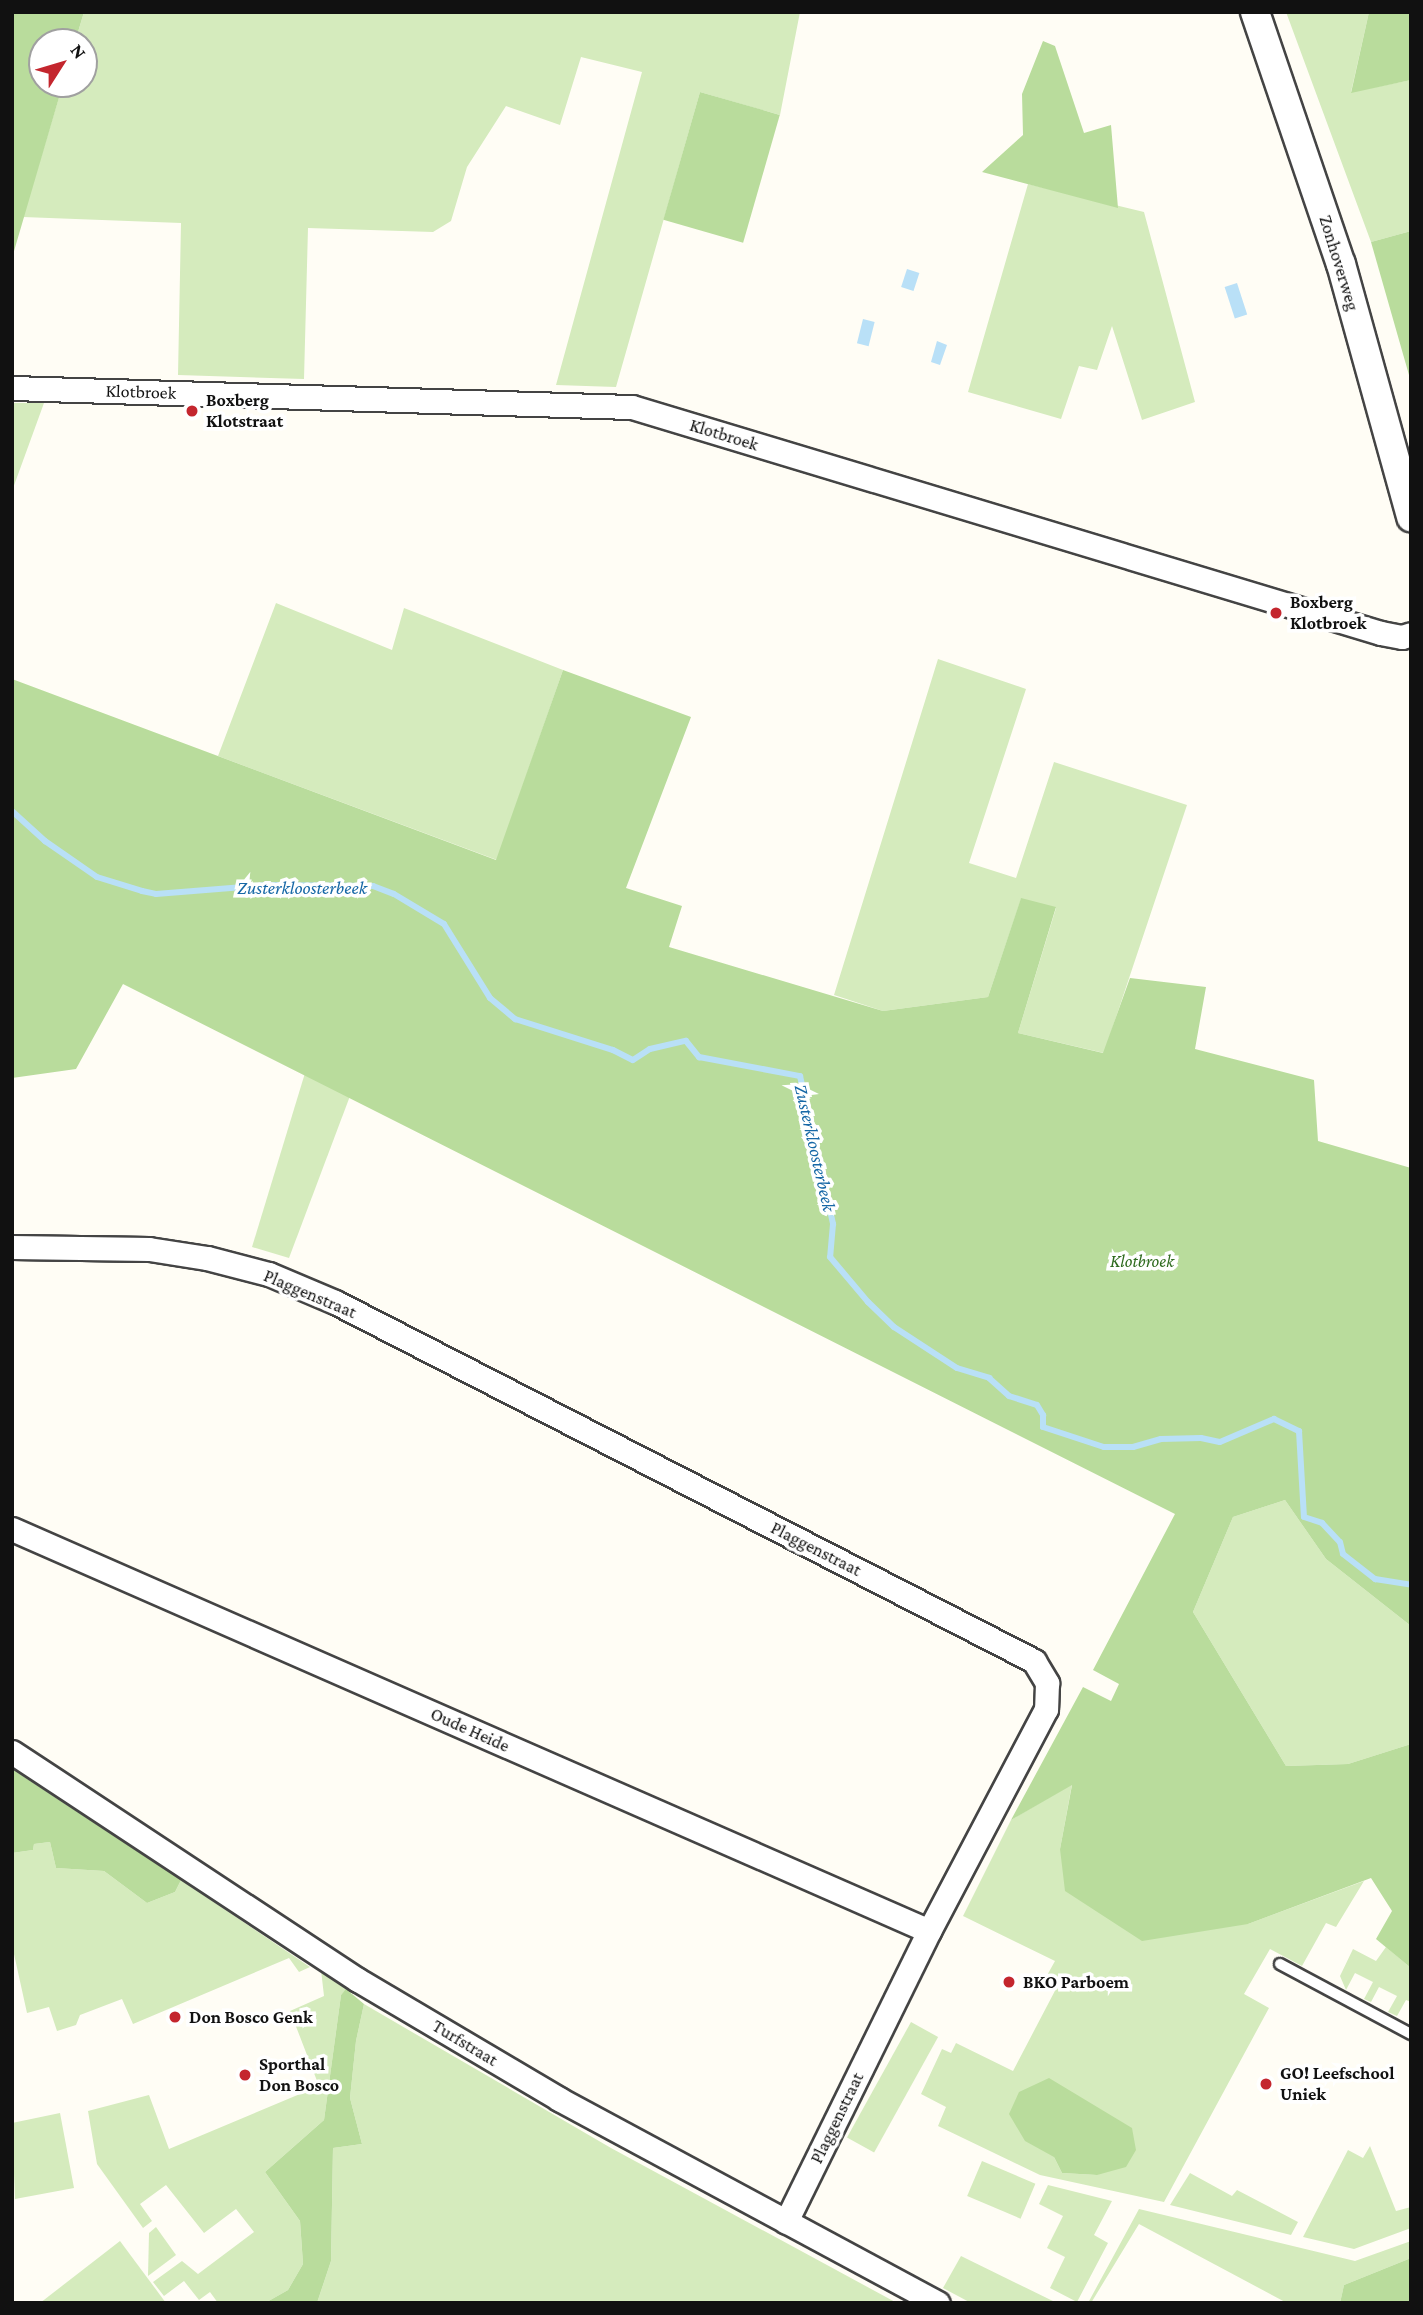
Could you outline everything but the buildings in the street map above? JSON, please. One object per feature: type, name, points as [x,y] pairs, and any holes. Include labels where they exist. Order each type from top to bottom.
[{"type":"street","name":"Zonhoverweg","points":[[1255,12],[1341,264],[1406,474],[1411,517]]},
{"type":"street","name":"Klotbroek","points":[[12,388],[632,407],[1381,633],[1402,637],[1411,634]]},
{"type":"street","name":"Plaggenstraat","points":[[12,1247],[149,1249],[207,1258],[269,1274],[335,1302],[1034,1661],[1047,1683],[1046,1709],[929,1931],[786,2222]]},
{"type":"street","name":"Oude Heide","points":[[12,1529],[929,1931]]},
{"type":"street","name":"Turfstraat","points":[[12,1752],[358,1980],[559,2099],[938,2303]]},
{"type":"lane","points":[[1280,1964],[1411,2034]]},
{"type":"green space","points":[[12,12],[84,12],[79,28],[28,28],[28,98],[59,98],[12,258]]},
{"type":"green space","points":[[84,12],[800,12],[780,115],[700,92],[616,387],[556,385],[642,72],[581,57],[560,125],[506,106],[467,167],[451,221],[433,232],[308,228],[304,379],[178,375],[181,223],[23,217],[59,98],[98,98],[98,28],[79,28]]},
{"type":"green space","points":[[1286,12],[1369,12],[1351,92],[1411,80],[1411,231],[1371,242]]},
{"type":"green space","points":[[1369,12],[1411,12],[1411,80],[1351,93]]},
{"type":"green space","points":[[1043,41],[1055,46],[1084,133],[1111,125],[1118,208],[982,172],[1023,135],[1022,94]]},
{"type":"green space","points":[[700,92],[780,115],[743,243],[663,220]]},
{"type":"green space","points":[[1028,184],[1144,212],[1195,402],[1142,420],[1112,326],[1097,370],[1079,366],[1061,419],[968,392]]},
{"type":"green space","points":[[1411,231],[1411,382],[1371,242]]},
{"type":"green space","points":[[12,403],[44,403],[12,491]]},
{"type":"green space","points":[[276,603],[392,650],[404,608],[563,670],[497,860],[218,756]]},
{"type":"green space","points":[[938,659],[1026,689],[969,863],[1016,878],[1054,762],[1187,805],[1104,1053],[1018,1033],[1056,908],[1021,899],[988,997],[883,1011],[834,995]]},
{"type":"green space","name":"Klotbroek","points":[[563,670],[691,717],[626,888],[682,906],[669,947],[883,1011],[988,997],[1021,898],[1056,907],[1018,1033],[1103,1053],[1130,978],[1206,987],[1195,1049],[1314,1080],[1318,1141],[1411,1168],[1411,1626],[1326,1559],[1285,1500],[1233,1517],[1193,1612],[1286,1766],[1348,1764],[1411,1744],[1411,1968],[1376,1939],[1392,1911],[1371,1878],[1248,1924],[1142,1941],[1065,1891],[1060,1849],[1072,1785],[1011,1820],[1083,1687],[1111,1701],[1119,1684],[1093,1670],[1175,1514],[123,984],[76,1069],[12,1078],[12,679],[496,860]]},
{"type":"green space","points":[[305,1073],[350,1096],[289,1258],[252,1247]]},
{"type":"green space","points":[[1285,1500],[1326,1559],[1411,1626],[1411,1744],[1348,1764],[1286,1766],[1193,1612],[1233,1517]]},
{"type":"green space","points":[[12,1764],[111,1830],[110,1833],[12,1769]]},
{"type":"green space","points":[[12,1769],[181,1880],[175,1892],[147,1903],[104,1871],[56,1868],[50,1842],[34,1844],[33,1850],[12,1853]]},
{"type":"green space","points":[[1072,1784],[1060,1849],[1248,1924],[1364,1881],[1336,1927],[1326,1923],[1302,1966],[1270,1949],[1244,1994],[1269,2008],[1164,2202],[1040,2175],[938,2126],[946,2107],[921,2094],[942,2049],[951,2053],[956,2043],[1013,2071],[1058,1985],[1045,1979],[1055,1961],[963,1916],[1011,1820]],"holes":[[[1054,2157],[1097,2175],[1062,2173]]]},
{"type":"green space","points":[[50,1842],[56,1868],[104,1871],[147,1903],[175,1892],[181,1880],[310,1967],[299,1972],[289,1958],[133,2024],[122,1999],[80,2015],[76,2025],[57,2031],[49,2007],[27,2013],[12,1945],[12,1853],[33,1850],[34,1844]]},
{"type":"green space","points":[[1386,1947],[1411,1968],[1411,2002],[1406,2000],[1397,2016],[1388,2012],[1397,1996],[1379,1987],[1371,2002],[1364,1999],[1373,1982],[1355,1973],[1346,1990],[1340,1976],[1353,1949],[1376,1961]]},
{"type":"green space","points":[[321,1970],[351,1990],[351,1993],[346,1990],[341,1995],[324,2120],[265,2172],[300,2221],[303,2264],[288,2290],[265,2303],[218,2303],[210,2292],[199,2300],[184,2281],[164,2296],[153,2282],[182,2261],[198,2274],[254,2232],[236,2209],[204,2233],[166,2185],[140,2204],[152,2221],[143,2228],[97,2164],[88,2111],[149,2095],[169,2149],[319,2086],[290,2011],[324,1996]]},
{"type":"green space","points":[[346,1989],[364,2004],[356,2041],[350,2098],[362,2144],[333,2148],[331,2261],[317,2303],[265,2303],[288,2290],[303,2264],[300,2221],[265,2172],[324,2120],[341,1995]]},
{"type":"green space","points":[[364,2004],[611,2148],[897,2303],[317,2303],[331,2261],[333,2148],[362,2144],[350,2098],[356,2041]]},
{"type":"green space","points":[[911,2022],[938,2037],[874,2152],[847,2137]]},
{"type":"green space","points":[[1049,2078],[1132,2128],[1136,2150],[1126,2167],[1097,2175],[1062,2173],[1054,2157],[1025,2141],[1009,2114],[1019,2092]]},
{"type":"green space","points":[[60,2113],[74,2188],[15,2199],[12,2123]]},
{"type":"green space","points":[[1370,2146],[1396,2211],[1411,2207],[1411,2228],[1354,2249],[1303,2237],[1348,2150],[1363,2158]]},
{"type":"green space","points":[[982,2161],[1035,2184],[1021,2219],[967,2196]]},
{"type":"green space","points":[[1190,2173],[1232,2196],[1237,2190],[1298,2222],[1291,2235],[1170,2205]]},
{"type":"green space","points":[[1048,2185],[1112,2201],[1094,2235],[1108,2243],[1077,2302],[1050,2288],[1065,2257],[1047,2248],[1063,2216],[1039,2204]]},
{"type":"green space","points":[[1139,2209],[1355,2261],[1411,2241],[1411,2258],[1344,2285],[1340,2303],[1287,2303],[1139,2224],[1091,2303],[1088,2303]]},
{"type":"green space","points":[[156,2227],[176,2255],[148,2276],[149,2233]]},
{"type":"green space","points":[[120,2241],[166,2303],[40,2303]]},
{"type":"green space","points":[[961,2256],[1057,2303],[971,2303],[943,2288]]},
{"type":"green space","points":[[1411,2258],[1411,2303],[1340,2303],[1344,2285]]},
{"type":"water","points":[[907,269],[919,273],[913,291],[901,287]]},
{"type":"water","points":[[1237,283],[1247,314],[1235,318],[1225,287]]},
{"type":"water","points":[[863,319],[875,322],[869,346],[857,343]]},
{"type":"water","points":[[937,341],[947,345],[940,365],[931,362]]},
{"type":"waterway","name":"Zusterkloosterbeek","points":[[12,811],[45,841],[97,877],[156,894],[267,885],[373,886],[394,894],[444,924],[490,998],[515,1019],[613,1050],[633,1060],[650,1049],[686,1041],[699,1057],[800,1076],[833,1224],[830,1257],[868,1302],[894,1327],[957,1368],[989,1378],[1009,1396],[1037,1405],[1043,1415],[1043,1427],[1104,1447],[1133,1447],[1161,1439],[1201,1438],[1220,1442],[1274,1419],[1299,1431],[1304,1517],[1322,1523],[1340,1542],[1343,1554],[1375,1579],[1411,1585]]},
{"type":"place","name":"Boxberg Klotstraat","points":[[192,411]]},
{"type":"place","name":"Boxberg Klotbroek","points":[[1276,613]]},
{"type":"place","name":"BKO Parboem","points":[[1009,1982]]},
{"type":"place","name":"Don Bosco Genk","points":[[175,2017]]},
{"type":"place","name":"Sporthal Don Bosco","points":[[245,2075]]},
{"type":"place","name":"GO! Leefschool Uniek","points":[[1266,2084]]}]
